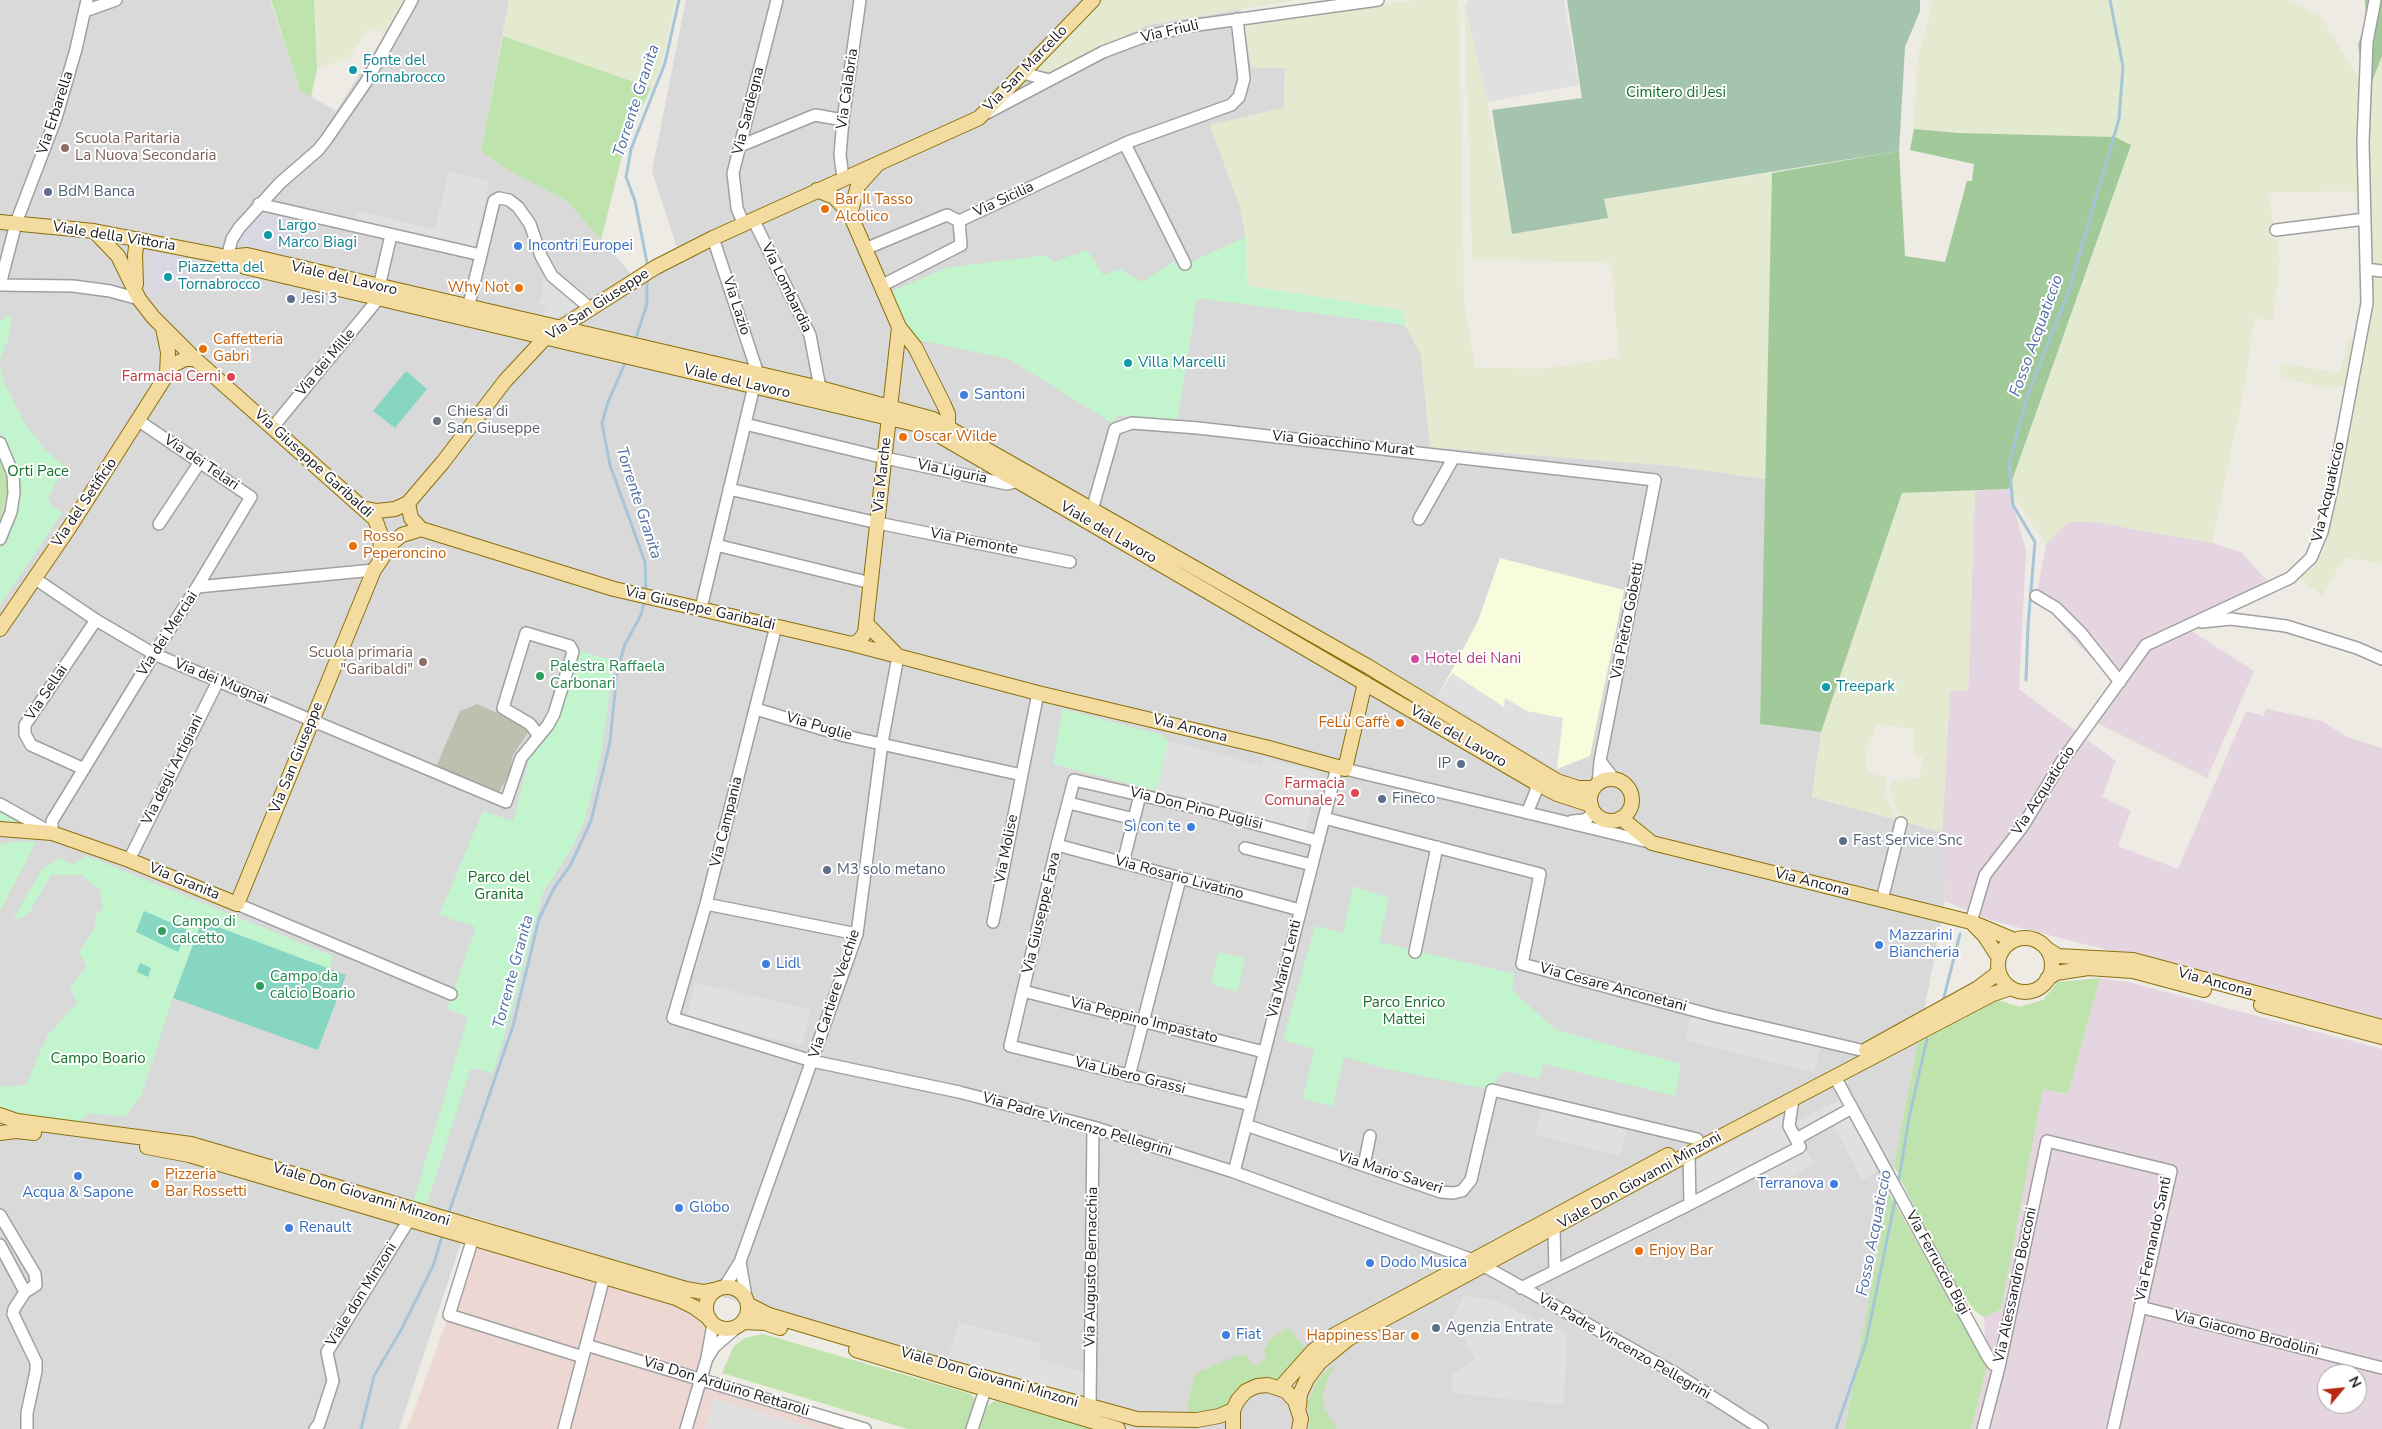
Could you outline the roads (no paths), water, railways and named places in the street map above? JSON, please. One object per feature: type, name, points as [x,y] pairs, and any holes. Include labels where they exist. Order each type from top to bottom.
[{"type":"main road","name":"Via San Marcello","points":[[843,178],[979,118],[1093,0]]},
{"type":"main road","points":[[850,214],[854,198],[864,177],[880,162]]},
{"type":"main road","points":[[843,178],[854,198]]},
{"type":"main road","name":"Via San Giuseppe","points":[[408,503],[443,462],[504,381],[546,337],[656,267],[748,221],[843,178]]},
{"type":"main road","points":[[817,190],[834,197],[850,214]]},
{"type":"main road","name":"Via Marche","points":[[850,214],[899,327],[914,347],[948,414],[948,426]]},
{"type":"main road","name":"Viale della Vittoria","points":[[0,222],[94,231],[227,257]]},
{"type":"main road","points":[[94,231],[118,256],[139,299]]},
{"type":"main road","points":[[138,239],[135,266],[139,299]]},
{"type":"main road","name":"Viale del Lavoro","points":[[227,257],[245,267],[468,308],[562,328],[608,346]]},
{"type":"main road","name":"Viale del Lavoro","points":[[379,293],[546,337],[608,346],[890,412],[912,411],[948,426],[1369,667],[1557,782],[1578,788],[1596,786],[1608,779],[1614,779]]},
{"type":"main road","name":"Via Giuseppe Garibaldi","points":[[139,299],[163,328],[195,358],[367,509],[378,525],[377,564]]},
{"type":"main road","name":"Via Marche","points":[[852,644],[863,638],[866,623],[899,327]]},
{"type":"main road","points":[[163,328],[168,352],[168,375]]},
{"type":"main road","name":"Via del Setificio","points":[[0,629],[139,420],[173,365],[195,358]]},
{"type":"main road","name":"Viale del Lavoro","points":[[756,380],[820,388],[890,412],[934,432],[1536,783],[1566,798],[1593,808],[1610,820],[1626,813]]},
{"type":"main road","points":[[367,509],[377,511],[395,509],[408,503],[411,518],[422,529],[402,535],[393,542],[377,564]]},
{"type":"main road","name":"Via Giuseppe Garibaldi","points":[[422,529],[614,589],[852,644]]},
{"type":"main road","name":"Via San Giuseppe","points":[[237,904],[377,564]]},
{"type":"main road","points":[[866,623],[898,656]]},
{"type":"main road","name":"Via Ancona","points":[[852,644],[1038,693],[1265,747],[1341,768]]},
{"type":"main road","name":"Via Mario Lenti","points":[[1341,768],[1365,683]]},
{"type":"main road","points":[[1614,779],[1620,781],[1630,790],[1632,796],[1626,813],[1678,848]]},
{"type":"main road","points":[[1593,808],[1596,786]]},
{"type":"main road","name":"Via Ancona","points":[[1626,813],[1652,843],[1971,922],[2014,940]]},
{"type":"main road","points":[[3,831],[52,833]]},
{"type":"main road","name":"Via Granita","points":[[52,833],[129,860],[237,904]]},
{"type":"main road","points":[[1971,922],[1984,935],[2006,984],[2011,988],[2022,991],[2034,990],[2047,979],[2051,961],[2047,950],[2032,939],[2014,940],[2004,947],[1999,965]]},
{"type":"main road","name":"Via Ancona","points":[[2047,950],[2058,956],[2133,960],[2382,1027]]},
{"type":"main road","name":"Viale Don Giovanni Minzoni","points":[[1299,1429],[1301,1419],[1298,1408],[1300,1394],[1307,1379],[1320,1362],[1366,1328],[1697,1139],[1865,1051],[1978,988],[1999,965]]},
{"type":"main road","name":"Via Ancona","points":[[2047,979],[2056,973],[2088,968],[2133,971],[2382,1037]]},
{"type":"main road","name":"Viale Don Giovanni Minzoni","points":[[1280,1388],[1313,1351],[1336,1334],[1554,1228],[1835,1076],[1993,994],[2011,988]]},
{"type":"main road","name":"Viale Don Giovanni Minzoni","points":[[0,1115],[18,1121],[191,1144],[418,1220]]},
{"type":"main road","name":"Viale Don Giovanni Minzoni","points":[[0,1133],[16,1130],[146,1147],[189,1155],[466,1233],[686,1289],[703,1292],[721,1288],[737,1289],[747,1301],[778,1318],[1137,1419],[1175,1422],[1219,1416],[1233,1410]]},
{"type":"main road","name":"Viale Don Giovanni Minzoni","points":[[466,1233],[676,1298],[694,1306],[711,1321],[725,1329],[741,1324],[765,1323],[1118,1429]]},
{"type":"main road","points":[[711,1321],[706,1305],[708,1298],[721,1288]]},
{"type":"main road","points":[[741,1324],[749,1311],[747,1301]]},
{"type":"main road","points":[[1234,1429],[1233,1410],[1238,1400],[1246,1391],[1257,1386],[1268,1385],[1280,1388],[1291,1396],[1298,1408]]},
{"type":"street","points":[[86,6],[116,0]]},
{"type":"street","points":[[227,257],[234,234],[259,204],[326,140],[366,82],[412,0]]},
{"type":"street","name":"Via Sardegna","points":[[748,221],[737,208],[733,173],[777,0]]},
{"type":"street","name":"Via Calabria","points":[[843,178],[840,155],[843,120],[860,0]]},
{"type":"street","name":"Via Friuli","points":[[979,118],[1103,52],[1140,38],[1190,26],[1378,0]]},
{"type":"street","name":"Via Acquaticcio","points":[[1971,922],[1985,875],[2023,826],[2062,761],[2146,646],[2290,578],[2311,558],[2322,532],[2367,303],[2363,142],[2367,42],[2375,0]]},
{"type":"street","name":"Via Erbarella","points":[[0,285],[16,223],[56,118],[86,6]]},
{"type":"street","name":"Via Sicilia","points":[[881,286],[961,245],[960,222],[1125,144],[1231,105],[1239,97],[1244,79],[1237,19]]},
{"type":"street","points":[[1023,73],[1049,80]]},
{"type":"street","points":[[740,146],[815,115],[843,120]]},
{"type":"street","points":[[1125,144],[1185,264]]},
{"type":"street","points":[[468,308],[494,201],[499,198],[509,200],[518,207],[530,224],[540,256],[552,276],[590,308]]},
{"type":"street","points":[[259,204],[481,255]]},
{"type":"street","points":[[865,249],[947,215],[960,222]]},
{"type":"street","points":[[2276,230],[2365,219]]},
{"type":"street","name":"Via Lombardia","points":[[748,221],[810,335],[820,388]]},
{"type":"street","points":[[379,293],[391,234]]},
{"type":"street","name":"Via Lazio","points":[[713,238],[756,380]]},
{"type":"street","points":[[2366,269],[2382,271]]},
{"type":"street","points":[[120,293],[126,288],[130,278]]},
{"type":"street","points":[[0,285],[51,284],[120,293],[139,299]]},
{"type":"street","name":"Via dei Mille","points":[[273,427],[379,293]]},
{"type":"street","points":[[701,608],[756,380]]},
{"type":"street","name":"Via dei Telari","points":[[139,420],[251,497],[197,587]]},
{"type":"street","name":"Via Gioacchino Murat","points":[[1092,510],[1115,429],[1132,423],[1198,428],[1655,480]]},
{"type":"street","name":"Via Liguria","points":[[745,424],[885,458],[1007,484],[1019,481]]},
{"type":"street","points":[[0,443],[13,474],[14,493],[10,512],[0,539]]},
{"type":"street","points":[[1419,519],[1454,457]]},
{"type":"street","points":[[158,524],[200,462]]},
{"type":"street","name":"Via Pietro Gobetti","points":[[1596,786],[1655,480]]},
{"type":"street","name":"Via Piemonte","points":[[729,489],[878,523],[1070,562]]},
{"type":"street","points":[[716,545],[871,583]]},
{"type":"street","name":"Via dei Merciai","points":[[52,833],[52,821],[197,587],[377,564]]},
{"type":"street","name":"Via dei Mugnai","points":[[34,578],[96,620],[154,654],[506,802],[521,758],[539,736]]},
{"type":"street","points":[[2036,596],[2056,608],[2081,633],[2120,682]]},
{"type":"street","points":[[2190,624],[2231,618],[2286,626],[2357,648],[2382,659]]},
{"type":"street","name":"Via Sellai","points":[[84,769],[31,745],[26,734],[25,724],[96,620]]},
{"type":"street","name":"Via Campania","points":[[673,1018],[706,904],[776,626]]},
{"type":"street","points":[[526,633],[570,646],[573,652],[554,714],[539,736],[530,724],[503,708],[526,633]]},
{"type":"street","name":"Via Cartiere Vecchie","points":[[721,1288],[740,1262],[857,934],[882,743],[898,656]]},
{"type":"street","name":"Via degli Artigiani","points":[[129,860],[218,681]]},
{"type":"street","name":"Via Molise","points":[[993,922],[1038,693]]},
{"type":"street","name":"Via Puglie","points":[[756,709],[845,736],[882,743]]},
{"type":"street","points":[[882,743],[1022,775]]},
{"type":"street","points":[[1600,761],[1614,779]]},
{"type":"street","name":"Via Ancona","points":[[1341,768],[1652,843]]},
{"type":"street","name":"Via Mario Lenti","points":[[1234,1172],[1318,840],[1341,768]]},
{"type":"street","name":"Via Don Pino Puglisi","points":[[1074,780],[1318,840]]},
{"type":"street","name":"Via Giuseppe Fava","points":[[1010,1046],[1074,780]]},
{"type":"street","points":[[1528,813],[1536,791],[1536,783]]},
{"type":"street","points":[[1124,863],[1140,795]]},
{"type":"street","points":[[1068,803],[1134,819]]},
{"type":"street","name":"Via Granita","points":[[0,804],[52,833]]},
{"type":"street","name":"Via Ancona","points":[[1566,822],[1585,820],[1593,808]]},
{"type":"street","name":"Via Cesare Anconetani","points":[[1324,818],[1540,874],[1522,964],[1715,1016],[1865,1051]]},
{"type":"street","points":[[1882,900],[1902,823]]},
{"type":"street","name":"Via Rosario Livatino","points":[[1058,844],[1300,910]]},
{"type":"street","points":[[1245,848],[1312,865]]},
{"type":"street","points":[[1415,952],[1436,848]]},
{"type":"street","points":[[1130,1076],[1180,878]]},
{"type":"street","name":"Via Granita","points":[[237,904],[451,994]]},
{"type":"street","points":[[706,904],[857,934]]},
{"type":"street","name":"Via Peppino Impastato","points":[[1023,991],[1264,1052]]},
{"type":"street","name":"Via Padre Vincenzo Pellegrini","points":[[673,1018],[812,1061],[959,1092],[1093,1127],[1234,1172],[1479,1263],[1673,1372],[1762,1429]]},
{"type":"street","name":"Via Libero Grassi","points":[[1010,1046],[1251,1105]]},
{"type":"street","name":"Via Ferruccio Bigi","points":[[1835,1076],[1988,1357],[1992,1364],[1999,1367]]},
{"type":"street","name":"Via Mario Saveri","points":[[1246,1125],[1441,1192],[1453,1193],[1462,1191],[1471,1180],[1492,1090],[1697,1139]]},
{"type":"street","points":[[1521,1288],[1690,1204],[1800,1146],[1789,1126],[1794,1099]]},
{"type":"street","points":[[1796,1139],[1852,1108]]},
{"type":"street","name":"Via Augusto Bernacchia","points":[[1090,1406],[1093,1127]]},
{"type":"street","points":[[1364,1165],[1370,1136]]},
{"type":"street","name":"Via Fernando Santi","points":[[2047,1141],[2171,1171],[2113,1429]]},
{"type":"street","name":"Via Alessandro Bocconi","points":[[1983,1429],[1999,1367],[2047,1141]]},
{"type":"street","points":[[1689,1154],[1690,1204]]},
{"type":"street","points":[[0,1215],[36,1274],[36,1285],[25,1292],[14,1309],[13,1314],[36,1362],[36,1371],[27,1413],[27,1429]]},
{"type":"street","name":"Viale don Minzoni","points":[[315,1429],[319,1424],[333,1381],[327,1352],[418,1220]]},
{"type":"street","points":[[1554,1228],[1555,1272]]},
{"type":"street","points":[[466,1233],[449,1315],[583,1356]]},
{"type":"street","points":[[0,1245],[25,1292]]},
{"type":"street","name":"Via Cartiere Vecchie","points":[[740,1262],[747,1301]]},
{"type":"street","points":[[564,1429],[604,1277]]},
{"type":"street","name":"Via Giacomo Brodolini","points":[[2140,1306],[2382,1368]]},
{"type":"street","points":[[686,1429],[707,1358],[711,1321]]},
{"type":"street","points":[[707,1358],[714,1348],[741,1324]]},
{"type":"street","name":"Via Don Arduino Rettaroli","points":[[586,1345],[865,1429]]},
{"type":"street","points":[[972,1429],[985,1390]]},
{"type":"waterway","name":"Torrente Granita","points":[[648,268],[635,201],[626,177],[631,149],[665,63],[679,0]]},
{"type":"waterway","name":"Fosso Acquaticcio","points":[[2026,680],[2028,626],[2035,542],[2013,505],[2009,464],[2027,397],[2069,290],[2119,119],[2123,67],[2110,0]]},
{"type":"waterway","name":"Torrente Granita","points":[[635,341],[647,304],[647,277]]},
{"type":"waterway","name":"Torrente Granita","points":[[626,361],[608,402],[602,423],[610,465],[645,562],[646,593]]},
{"type":"waterway","name":"Torrente Granita","points":[[448,1215],[513,1026],[539,919],[554,888],[570,866],[591,821],[610,742],[617,672],[625,644],[641,615],[645,599]]},
{"type":"waterway","points":[[1943,1001],[1960,934]]},
{"type":"waterway","name":"Fosso Acquaticcio","points":[[1898,1185],[1909,1118],[1927,1039]]},
{"type":"waterway","name":"Fosso Acquaticcio","points":[[1836,1429],[1866,1342],[1896,1196]]},
{"type":"waterway","name":"Torrente Granita","points":[[361,1429],[374,1376],[401,1330],[433,1266],[443,1233]]},
{"type":"place","name":"Fonte del Tornabrocco","points":[[353,70]]},
{"type":"place","name":"Scuola Paritaria La Nuova Secondaria","points":[[65,148]]},
{"type":"place","name":"BdM Banca","points":[[48,192]]},
{"type":"place","name":"Bar Il Tasso Alcolico","points":[[825,209]]},
{"type":"place","name":"Largo Marco Biagi","points":[[268,235]]},
{"type":"place","name":"Incontri Europei","points":[[518,246]]},
{"type":"place","name":"Piazzetta del Tornabrocco","points":[[168,277]]},
{"type":"place","name":"Why Not","points":[[519,288]]},
{"type":"place","name":"Jesi 3","points":[[291,299]]},
{"type":"place","name":"Caffetteria Gabri","points":[[203,349]]},
{"type":"place","name":"Villa Marcelli","points":[[1128,363]]},
{"type":"place","name":"Farmacia Cerni","points":[[231,377]]},
{"type":"place","name":"Santoni","points":[[964,395]]},
{"type":"place","name":"Chiesa di San Giuseppe","points":[[437,421]]},
{"type":"place","name":"Oscar Wilde","points":[[903,437]]},
{"type":"place","name":"Rosso Peperoncino","points":[[353,546]]},
{"type":"place","name":"Hotel dei Nani","points":[[1415,659]]},
{"type":"place","name":"Scuola primaria \"Garibaldi\"","points":[[423,662]]},
{"type":"place","name":"Palestra Raffaela Carbonari","points":[[540,676]]},
{"type":"place","name":"Treepark","points":[[1826,687]]},
{"type":"place","name":"FeLù Caffè","points":[[1400,723]]},
{"type":"place","name":"IP","points":[[1461,764]]},
{"type":"place","name":"Farmacia Comunale 2","points":[[1355,793]]},
{"type":"place","name":"Fineco","points":[[1382,799]]},
{"type":"place","name":"Sì con te","points":[[1191,827]]},
{"type":"place","name":"Fast Service Snc","points":[[1843,841]]},
{"type":"place","name":"M3 solo metano","points":[[827,870]]},
{"type":"place","name":"Campo di calcetto","points":[[162,931]]},
{"type":"place","name":"Mazzarini Biancheria","points":[[1879,945]]},
{"type":"place","name":"Lidl","points":[[766,964]]},
{"type":"place","name":"Campo da calcio Boario","points":[[260,986]]},
{"type":"place","name":"Acqua & Sapone","points":[[78,1176]]},
{"type":"place","name":"Pizzeria Bar Rossetti","points":[[155,1184]]},
{"type":"place","name":"Terranova","points":[[1834,1184]]},
{"type":"place","name":"Globo","points":[[679,1208]]},
{"type":"place","name":"Renault","points":[[289,1228]]},
{"type":"place","name":"Enjoy Bar","points":[[1639,1251]]},
{"type":"place","name":"Dodo Musica","points":[[1370,1263]]},
{"type":"place","name":"Agenzia Entrate","points":[[1436,1328]]},
{"type":"place","name":"Fiat","points":[[1226,1335]]},
{"type":"place","name":"Happiness Bar","points":[[1415,1336]]},
{"type":"park label","name":"Cimitero di Jesi","points":[[1676,93]]},
{"type":"park label","name":"Orti Pace","points":[[38,472]]},
{"type":"park label","name":"Parco del Granita","points":[[499,886]]},
{"type":"park label","name":"Parco Enrico Mattei","points":[[1404,1012]]},
{"type":"park label","name":"Campo Boario","points":[[98,1059]]}]
